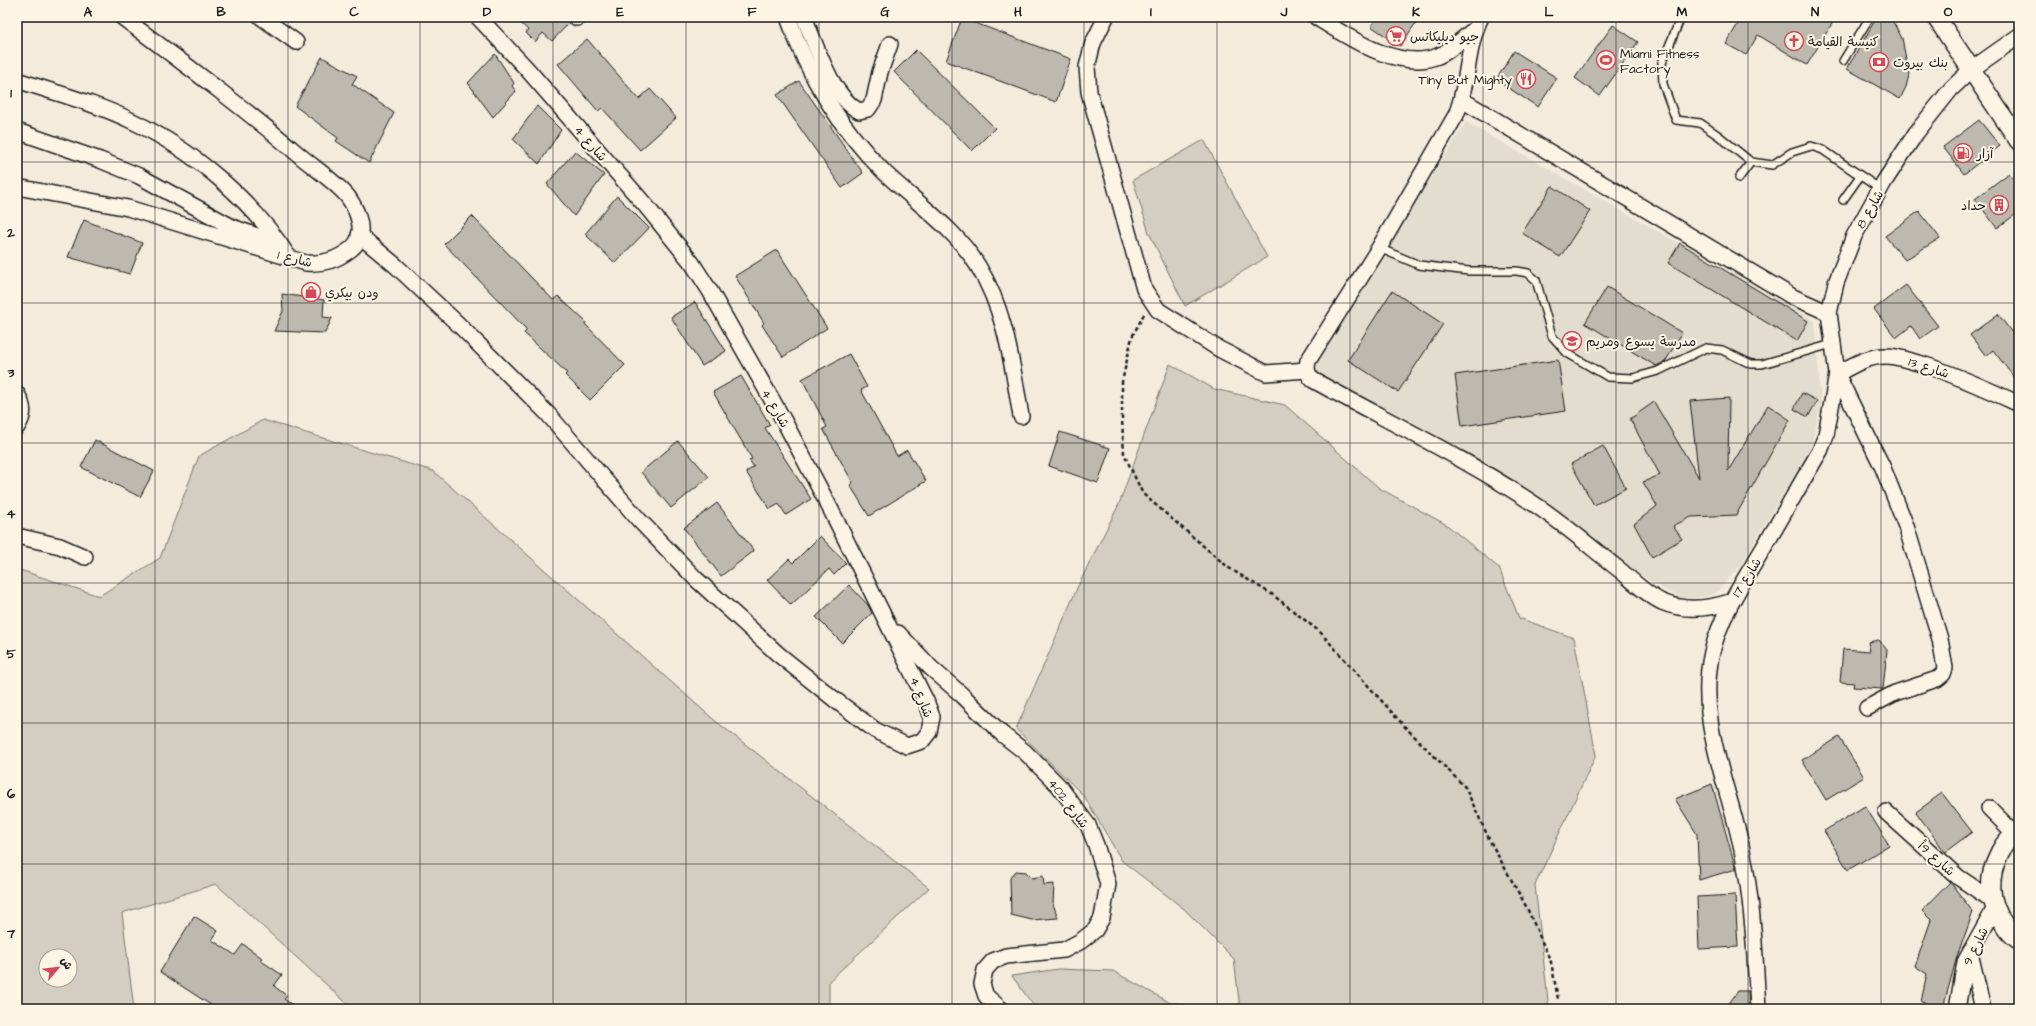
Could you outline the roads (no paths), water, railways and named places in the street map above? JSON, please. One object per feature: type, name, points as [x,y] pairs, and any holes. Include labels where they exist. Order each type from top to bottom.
[{"type":"street","points":[[122,17],[282,140],[347,196],[360,222],[359,235]]},
{"type":"street","points":[[261,17],[296,42]]},
{"type":"street","points":[[468,17],[481,20]]},
{"type":"street","points":[[788,17],[804,57],[832,111],[845,128],[885,172],[941,223],[978,265],[1000,314],[1009,345],[1021,416]]},
{"type":"street","points":[[804,17],[837,88],[850,106],[858,111],[868,108],[874,100],[890,44]]},
{"type":"street","points":[[1106,17],[1093,43],[1087,67],[1089,92],[1144,289],[1158,310],[1218,349],[1266,373],[1307,370],[1308,361],[1379,248],[1449,129],[1462,100],[1478,23]]},
{"type":"street","points":[[1316,17],[1366,46],[1399,58],[1425,60],[1439,56],[1478,23]]},
{"type":"street","points":[[1936,17],[2019,141]]},
{"type":"street","name":"شارع 4","points":[[359,235],[395,265],[453,318],[548,414],[635,516],[696,579],[778,654],[875,730],[904,745],[910,745],[926,737],[932,717],[887,621],[784,421],[692,263],[646,206],[574,122],[481,20]]},
{"type":"street","name":"شارع 8","points":[[1837,374],[1829,313],[1836,283],[1854,236],[1880,189],[1926,119],[1951,89],[1972,69],[2019,36]]},
{"type":"street","points":[[17,80],[103,108],[132,121],[172,143],[238,196],[254,212],[280,243],[289,258]]},
{"type":"street","points":[[1462,100],[1793,296],[1829,313]]},
{"type":"street","points":[[17,131],[100,160],[138,176],[232,227],[280,243]]},
{"type":"street","name":"شارع 1","points":[[17,187],[128,208],[306,263],[330,261],[342,255],[354,247],[359,235]]},
{"type":"street","name":"شارع 13","points":[[1837,374],[1858,362],[1872,358],[1886,356],[1900,357],[1956,375],[2019,404]]},
{"type":"street","name":"شارع 17","points":[[1307,370],[1313,380],[1461,460],[1525,498],[1557,520],[1651,596],[1670,604],[1690,608],[1704,608],[1730,602],[1768,542],[1820,451],[1826,435],[1837,374]]},
{"type":"street","points":[[1837,374],[1883,468],[1906,526],[1940,639],[1945,668],[1943,674],[1937,679],[1895,693],[1867,708]]},
{"type":"street","points":[[17,394],[23,405],[23,414],[17,427]]},
{"type":"street","points":[[17,536],[60,546],[85,557]]},
{"type":"street","points":[[1730,602],[1712,653],[1708,682],[1708,711],[1716,756],[1746,868],[1755,951],[1758,1009]]},
{"type":"street","name":"شارع 402","points":[[887,621],[931,668],[962,695],[1002,734],[1025,752],[1059,786],[1088,825],[1106,876],[1108,884],[1102,918],[1095,930],[1081,941],[1064,950],[1006,956],[993,961],[985,970],[982,984],[986,996],[1001,1009]]},
{"type":"street","points":[[1989,808],[2017,833],[2005,844],[1993,866],[1990,886],[1993,904],[2008,929],[2019,940]]},
{"type":"street","name":"شارع 9أ","points":[[1886,812],[1958,877],[1993,904]]},
{"type":"street","name":"شارع 9","points":[[1957,1009],[1965,962],[1993,904]]},
{"type":"street","points":[[1970,952],[1983,1009]]},
{"type":"lane","points":[[1681,17],[1662,63],[1663,84],[1676,120],[1700,123],[1719,136],[1751,162],[1772,165],[1792,152],[1811,146],[1823,150],[1880,189]]},
{"type":"lane","points":[[1843,61],[1870,17]]},
{"type":"lane","points":[[1739,178],[1751,162]]},
{"type":"lane","points":[[1843,200],[1860,176]]},
{"type":"lane","points":[[1379,248],[1419,264],[1469,271],[1517,271],[1528,273],[1536,280],[1552,336],[1567,353],[1608,377],[1633,378],[1646,375],[1658,371],[1706,348],[1722,350],[1751,364],[1762,364],[1832,344]]},
{"type":"place","name":"جيو ديليكاتس","points":[[1396,36]]},
{"type":"place","name":"كنيسة القيامة","points":[[1794,41]]},
{"type":"place","name":"Miami Fitness Factory","points":[[1606,60]]},
{"type":"place","name":"بنك بيروت","points":[[1879,62]]},
{"type":"place","name":"Tiny But Mighty","points":[[1526,79]]},
{"type":"place","name":"آزار","points":[[1963,153]]},
{"type":"place","name":"حداد","points":[[1999,205]]},
{"type":"place","name":"ودن بيكري","points":[[311,292]]},
{"type":"place","name":"مدرسة يسوع ومريم","points":[[1572,341]]}]
